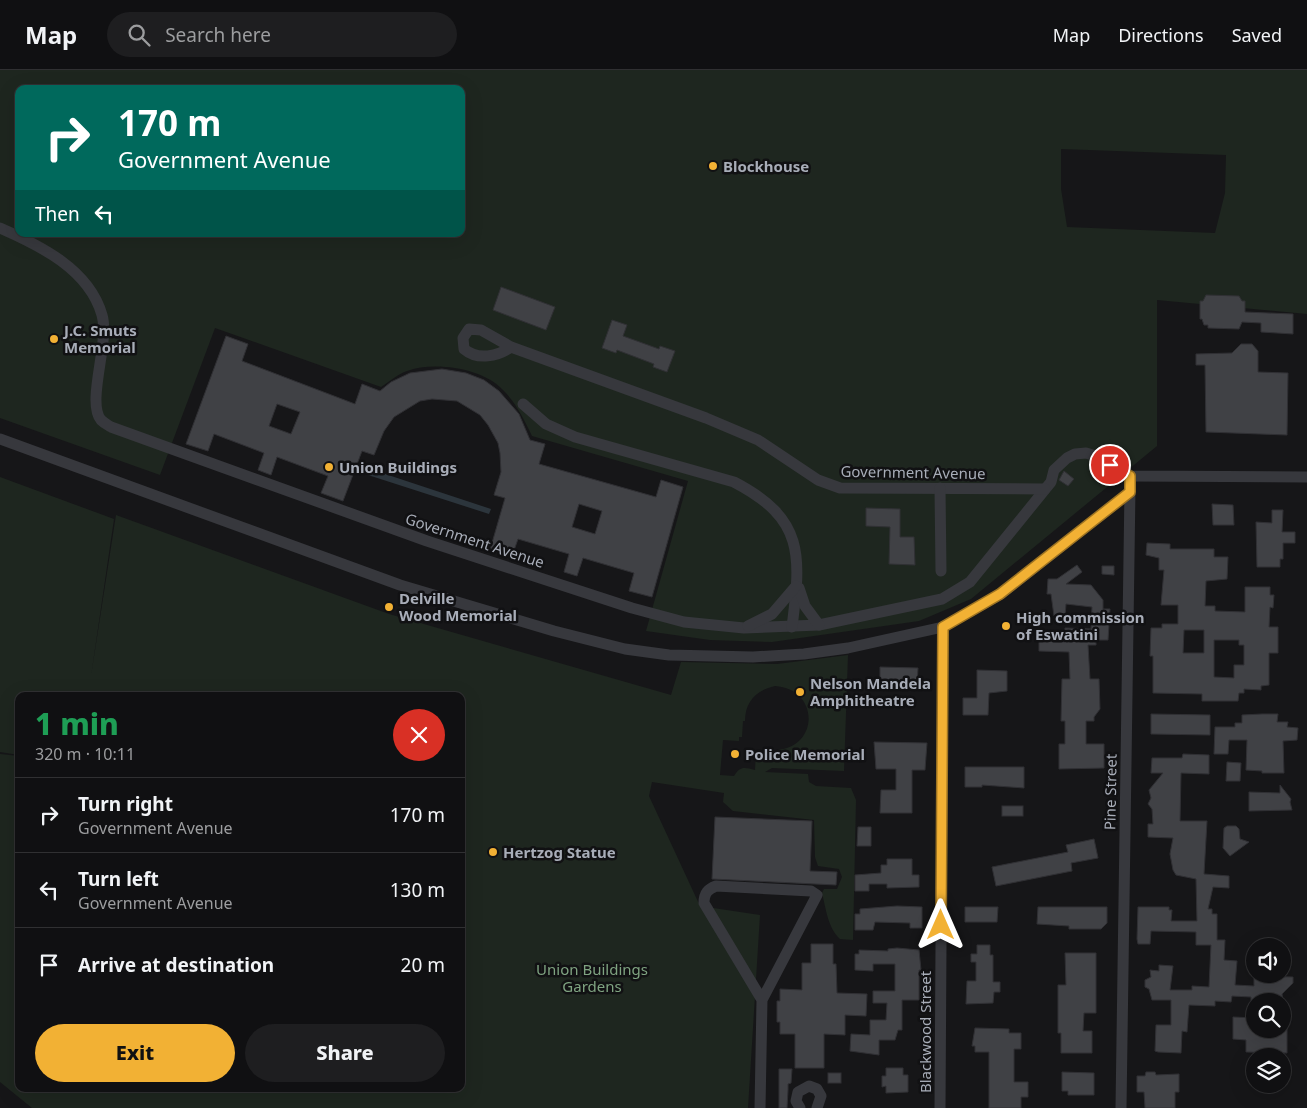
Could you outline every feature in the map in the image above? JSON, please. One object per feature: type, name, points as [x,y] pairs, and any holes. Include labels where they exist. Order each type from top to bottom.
[{"type":"street","name":"Government Avenue","points":[[0,228],[15,235]]},
{"type":"street","name":"Government Avenue","points":[[20,237],[62,261],[90,291],[102,315],[103,335],[96,405],[102,420],[111,427],[427,541],[632,608],[684,622],[744,628],[819,625],[924,604],[959,591],[983,568],[1051,482],[1054,470],[1067,458],[1075,454],[1086,453],[1096,456],[1130,476]]},
{"type":"street","name":"Government Avenue","points":[[511,346],[706,418],[758,440],[818,480],[840,488],[1045,489]]},
{"type":"street","points":[[523,404],[546,424],[575,437],[734,482],[754,492],[771,507],[788,529],[795,547],[799,573],[792,627]]},
{"type":"street","points":[[0,439],[400,586],[554,631],[625,649],[669,655],[779,656],[848,648],[943,627],[1000,594],[1130,492]]},
{"type":"street","points":[[1130,476],[1307,477]]},
{"type":"street","name":"Pine Street","points":[[1121,1108],[1130,476]]},
{"type":"street","points":[[940,488],[941,571]]},
{"type":"street","points":[[744,628],[772,614],[798,584]]},
{"type":"street","points":[[798,584],[805,606],[819,625]]},
{"type":"street","name":"Blackwood Street","points":[[940,1108],[943,627]]},
{"type":"street","points":[[760,1108],[762,1000],[814,904],[816,892],[716,886],[709,889],[705,893],[704,902],[762,1000]]},
{"type":"street","points":[[800,1108],[796,1101],[798,1092],[804,1087],[809,1086],[817,1089],[822,1096],[817,1108]]},
{"type":"green space","points":[[0,70],[1307,70],[1307,314],[1157,300],[1157,446],[971,599],[919,621],[772,642],[710,640],[646,631],[688,481],[532,436],[523,417],[503,390],[483,376],[458,368],[418,368],[400,374],[381,387],[215,328],[160,475],[0,418]],"holes":[[[1061,149],[1226,155],[1225,193],[1215,233],[1067,227],[1061,189]]]},
{"type":"green space","name":"Union Buildings Gardens","points":[[0,477],[114,519],[91,676],[116,515],[389,614],[671,695],[681,662],[777,664],[848,655],[844,771],[772,768],[765,772],[808,774],[809,782],[816,786],[851,788],[856,800],[853,940],[840,939],[828,918],[822,893],[824,889],[837,889],[842,877],[839,869],[818,866],[815,857],[814,820],[733,811],[723,802],[724,793],[652,782],[649,796],[700,906],[760,915],[748,1108],[32,1108],[0,1082],[0,754],[15,756],[15,1092],[465,1092],[465,692],[15,692],[15,754],[0,752]],"holes":[[[775,686],[789,689],[800,697],[806,707],[809,718],[807,729],[801,739],[791,746],[777,750],[777,754],[756,753],[755,770],[743,768],[738,770],[734,776],[720,775],[723,740],[739,741],[739,737],[742,737],[743,721],[745,721],[747,708],[753,698],[763,690]]]},
{"type":"shaded area","points":[[370,469],[491,509],[489,514],[368,475]]},
{"type":"building","points":[[501,287],[555,307],[546,330],[493,310]]},
{"type":"building","points":[[1206,295],[1239,296],[1242,301],[1245,301],[1245,312],[1293,314],[1293,334],[1261,332],[1261,323],[1242,322],[1239,329],[1208,328],[1208,325],[1204,325],[1202,319],[1200,319],[1200,301],[1203,301]]},
{"type":"building","points":[[612,320],[627,325],[623,336],[659,349],[660,346],[675,351],[667,372],[653,367],[654,364],[617,350],[616,353],[602,348]]},
{"type":"building","name":"Union Buildings","points":[[226,336],[248,344],[242,361],[355,404],[362,384],[380,391],[391,382],[410,373],[442,369],[466,373],[484,380],[499,391],[519,414],[530,440],[545,444],[539,464],[656,497],[661,480],[683,487],[652,597],[629,591],[634,573],[583,558],[577,576],[564,572],[569,554],[518,539],[512,556],[490,550],[505,498],[494,495],[501,472],[498,443],[480,415],[457,401],[432,399],[420,401],[394,417],[384,431],[374,455],[362,451],[343,501],[321,493],[328,476],[277,457],[271,475],[258,470],[264,453],[214,434],[208,451],[186,444]],"holes":[[[277,404],[300,412],[291,434],[269,426]],[[579,504],[602,511],[595,534],[572,527]]]},
{"type":"building","points":[[1241,344],[1252,344],[1258,351],[1258,372],[1288,373],[1287,435],[1206,432],[1205,365],[1196,365],[1196,354],[1232,353]]},
{"type":"building","points":[[1064,471],[1074,479],[1068,486],[1059,480]]},
{"type":"building","points":[[1212,504],[1233,505],[1234,525],[1213,525]]},
{"type":"building","points":[[866,508],[900,509],[900,537],[914,537],[915,565],[889,564],[890,527],[866,526]]},
{"type":"building","points":[[1272,510],[1283,510],[1282,532],[1295,532],[1295,543],[1283,543],[1283,559],[1280,559],[1280,567],[1257,567],[1256,522],[1272,523]]},
{"type":"building","points":[[1147,543],[1170,544],[1170,549],[1214,549],[1214,557],[1228,557],[1227,579],[1206,581],[1205,606],[1215,606],[1215,611],[1245,612],[1245,587],[1270,587],[1270,595],[1274,595],[1273,608],[1270,607],[1269,627],[1278,627],[1278,653],[1269,653],[1269,685],[1261,686],[1261,690],[1244,689],[1244,693],[1239,693],[1238,701],[1202,701],[1202,694],[1153,693],[1153,656],[1150,656],[1151,628],[1162,628],[1162,624],[1178,624],[1178,605],[1161,605],[1164,570],[1159,570],[1159,558],[1146,555]],"holes":[[[1184,630],[1204,630],[1204,653],[1183,653]],[[1214,640],[1239,640],[1239,645],[1244,645],[1244,665],[1234,665],[1234,678],[1214,677]]]},
{"type":"building","points":[[1077,565],[1082,572],[1066,584],[1091,585],[1103,600],[1103,609],[1110,609],[1108,640],[1096,640],[1096,645],[1088,645],[1090,679],[1099,679],[1100,709],[1094,717],[1094,721],[1086,721],[1086,744],[1104,744],[1104,768],[1059,769],[1059,744],[1065,744],[1065,721],[1061,721],[1062,679],[1070,679],[1069,652],[1039,651],[1039,641],[1065,642],[1065,628],[1091,629],[1092,607],[1066,604],[1065,616],[1054,616],[1051,594],[1047,594],[1048,579],[1057,579]]},
{"type":"building","points":[[1102,566],[1114,566],[1114,575],[1102,574]]},
{"type":"building","points":[[880,667],[918,668],[917,684],[909,684],[909,686],[880,684]]},
{"type":"building","points":[[977,670],[1007,671],[1007,691],[989,693],[988,715],[963,715],[963,698],[977,698]]},
{"type":"building","points":[[1151,714],[1210,715],[1210,735],[1151,734]]},
{"type":"building","points":[[1278,714],[1277,722],[1288,722],[1287,727],[1298,728],[1297,740],[1283,741],[1284,773],[1262,773],[1262,771],[1246,770],[1247,740],[1229,740],[1228,754],[1214,754],[1215,727],[1235,727],[1235,723],[1242,723],[1242,715]]},
{"type":"building","points":[[874,742],[927,743],[925,770],[912,770],[912,813],[880,813],[881,790],[896,790],[896,769],[876,769]]},
{"type":"building","points":[[1183,754],[1209,755],[1209,774],[1181,773],[1180,821],[1207,821],[1204,874],[1229,876],[1229,888],[1213,887],[1208,909],[1212,909],[1212,914],[1217,914],[1217,940],[1225,940],[1224,960],[1237,961],[1235,985],[1254,986],[1254,983],[1291,983],[1291,977],[1293,977],[1293,983],[1283,993],[1246,993],[1246,997],[1232,996],[1231,1002],[1215,1001],[1215,1006],[1189,1005],[1187,1032],[1182,1031],[1181,1053],[1155,1051],[1156,1025],[1171,1025],[1171,1000],[1152,1000],[1149,989],[1145,987],[1145,980],[1151,977],[1150,970],[1159,971],[1159,965],[1173,966],[1170,990],[1192,990],[1192,986],[1209,987],[1211,945],[1196,945],[1196,932],[1151,931],[1150,944],[1138,944],[1137,939],[1138,907],[1169,907],[1169,910],[1172,910],[1171,921],[1197,921],[1196,879],[1176,875],[1173,870],[1170,854],[1173,838],[1148,837],[1148,824],[1153,824],[1152,809],[1148,804],[1151,798],[1149,790],[1163,773],[1151,773],[1152,758],[1182,758]]},
{"type":"building","points":[[1227,762],[1241,763],[1240,781],[1226,781]]},
{"type":"building","points":[[965,767],[1024,767],[1024,788],[982,785],[982,787],[965,787]]},
{"type":"building","points":[[1280,785],[1291,799],[1292,810],[1249,811],[1249,792],[1280,793]]},
{"type":"building","points":[[1002,806],[1023,806],[1023,816],[1002,816]]},
{"type":"building","points":[[715,817],[812,821],[810,871],[837,872],[836,885],[712,879]]},
{"type":"building","points":[[1236,826],[1239,829],[1240,839],[1249,842],[1230,856],[1223,848],[1224,828]]},
{"type":"building","points":[[858,827],[871,827],[871,846],[857,846]]},
{"type":"building","points":[[1094,839],[1098,858],[1071,863],[1072,871],[996,886],[992,867],[1068,852],[1066,845]]},
{"type":"building","points":[[887,859],[912,859],[912,875],[919,875],[919,887],[887,888],[887,884],[869,884],[869,891],[855,891],[855,875],[881,873],[881,865],[887,865]]},
{"type":"building","points":[[897,906],[922,907],[922,928],[910,928],[910,923],[875,922],[873,930],[855,930],[855,914],[860,914],[860,909]]},
{"type":"building","points":[[965,907],[998,907],[997,922],[965,922]]},
{"type":"building","points":[[1038,907],[1107,907],[1107,923],[1101,929],[1069,929],[1069,926],[1037,924]]},
{"type":"building","points":[[811,944],[833,944],[833,964],[836,964],[837,993],[867,994],[866,1016],[845,1015],[845,1035],[824,1034],[824,1068],[795,1068],[795,1034],[780,1034],[780,1022],[777,1022],[777,1001],[780,1001],[780,989],[802,990],[802,963],[811,963]]},
{"type":"building","points":[[977,945],[990,945],[990,955],[993,955],[993,982],[1000,982],[1000,992],[994,992],[993,1003],[966,1004],[967,981],[976,981],[976,962],[971,962],[971,954],[977,954]]},
{"type":"building","points":[[888,949],[919,950],[921,970],[919,970],[919,1000],[902,1000],[902,1030],[898,1030],[895,1040],[879,1040],[879,1055],[850,1051],[851,1034],[870,1035],[870,1020],[886,1020],[887,1003],[873,1003],[873,991],[895,991],[895,964],[873,964],[873,971],[855,970],[855,954],[859,954],[859,950],[888,951]]},
{"type":"building","points":[[1065,953],[1096,953],[1096,1013],[1084,1013],[1083,1031],[1092,1031],[1092,1053],[1061,1053],[1061,1033],[1058,1033],[1058,985],[1066,985]]},
{"type":"building","points":[[1233,1017],[1246,1018],[1246,1038],[1287,1038],[1287,1048],[1246,1048],[1246,1040],[1233,1039]]},
{"type":"building","points":[[975,1028],[1009,1029],[1009,1033],[1021,1033],[1021,1049],[1014,1049],[1014,1082],[1028,1082],[1028,1097],[1021,1097],[1021,1108],[989,1108],[989,1052],[975,1052],[975,1046],[972,1046]]},
{"type":"building","points":[[886,1068],[903,1068],[903,1075],[908,1075],[908,1092],[886,1093],[886,1086],[882,1087],[882,1076],[886,1076]]},
{"type":"building","points":[[779,1069],[792,1069],[791,1083],[788,1084],[787,1108],[779,1108]]},
{"type":"building","points":[[1062,1072],[1094,1073],[1094,1095],[1068,1095],[1068,1091],[1062,1091]]},
{"type":"building","points":[[1146,1072],[1155,1072],[1156,1075],[1179,1074],[1179,1092],[1175,1092],[1175,1108],[1145,1108],[1144,1092],[1137,1092],[1137,1076],[1145,1076]]},
{"type":"building","points":[[828,1073],[841,1073],[841,1083],[828,1083]]},
{"type":"place","name":"Blockhouse","points":[[713,166]]},
{"type":"place","name":"J.C. Smuts Memorial","points":[[54,339]]},
{"type":"place","name":"Union Buildings","points":[[329,467]]},
{"type":"place","name":"Delville Wood Memorial","points":[[389,607]]},
{"type":"place","name":"High commission of Eswatini","points":[[1006,626]]},
{"type":"place","name":"Nelson Mandela Amphitheatre","points":[[800,692]]},
{"type":"place","name":"Police Memorial","points":[[735,754]]},
{"type":"place","name":"Hertzog Statue","points":[[493,852]]},
{"type":"route","points":[[941,925],[943,627],[974,611],[1000,594],[1130,492],[1130,476],[1125,475],[1110,465]]}]
